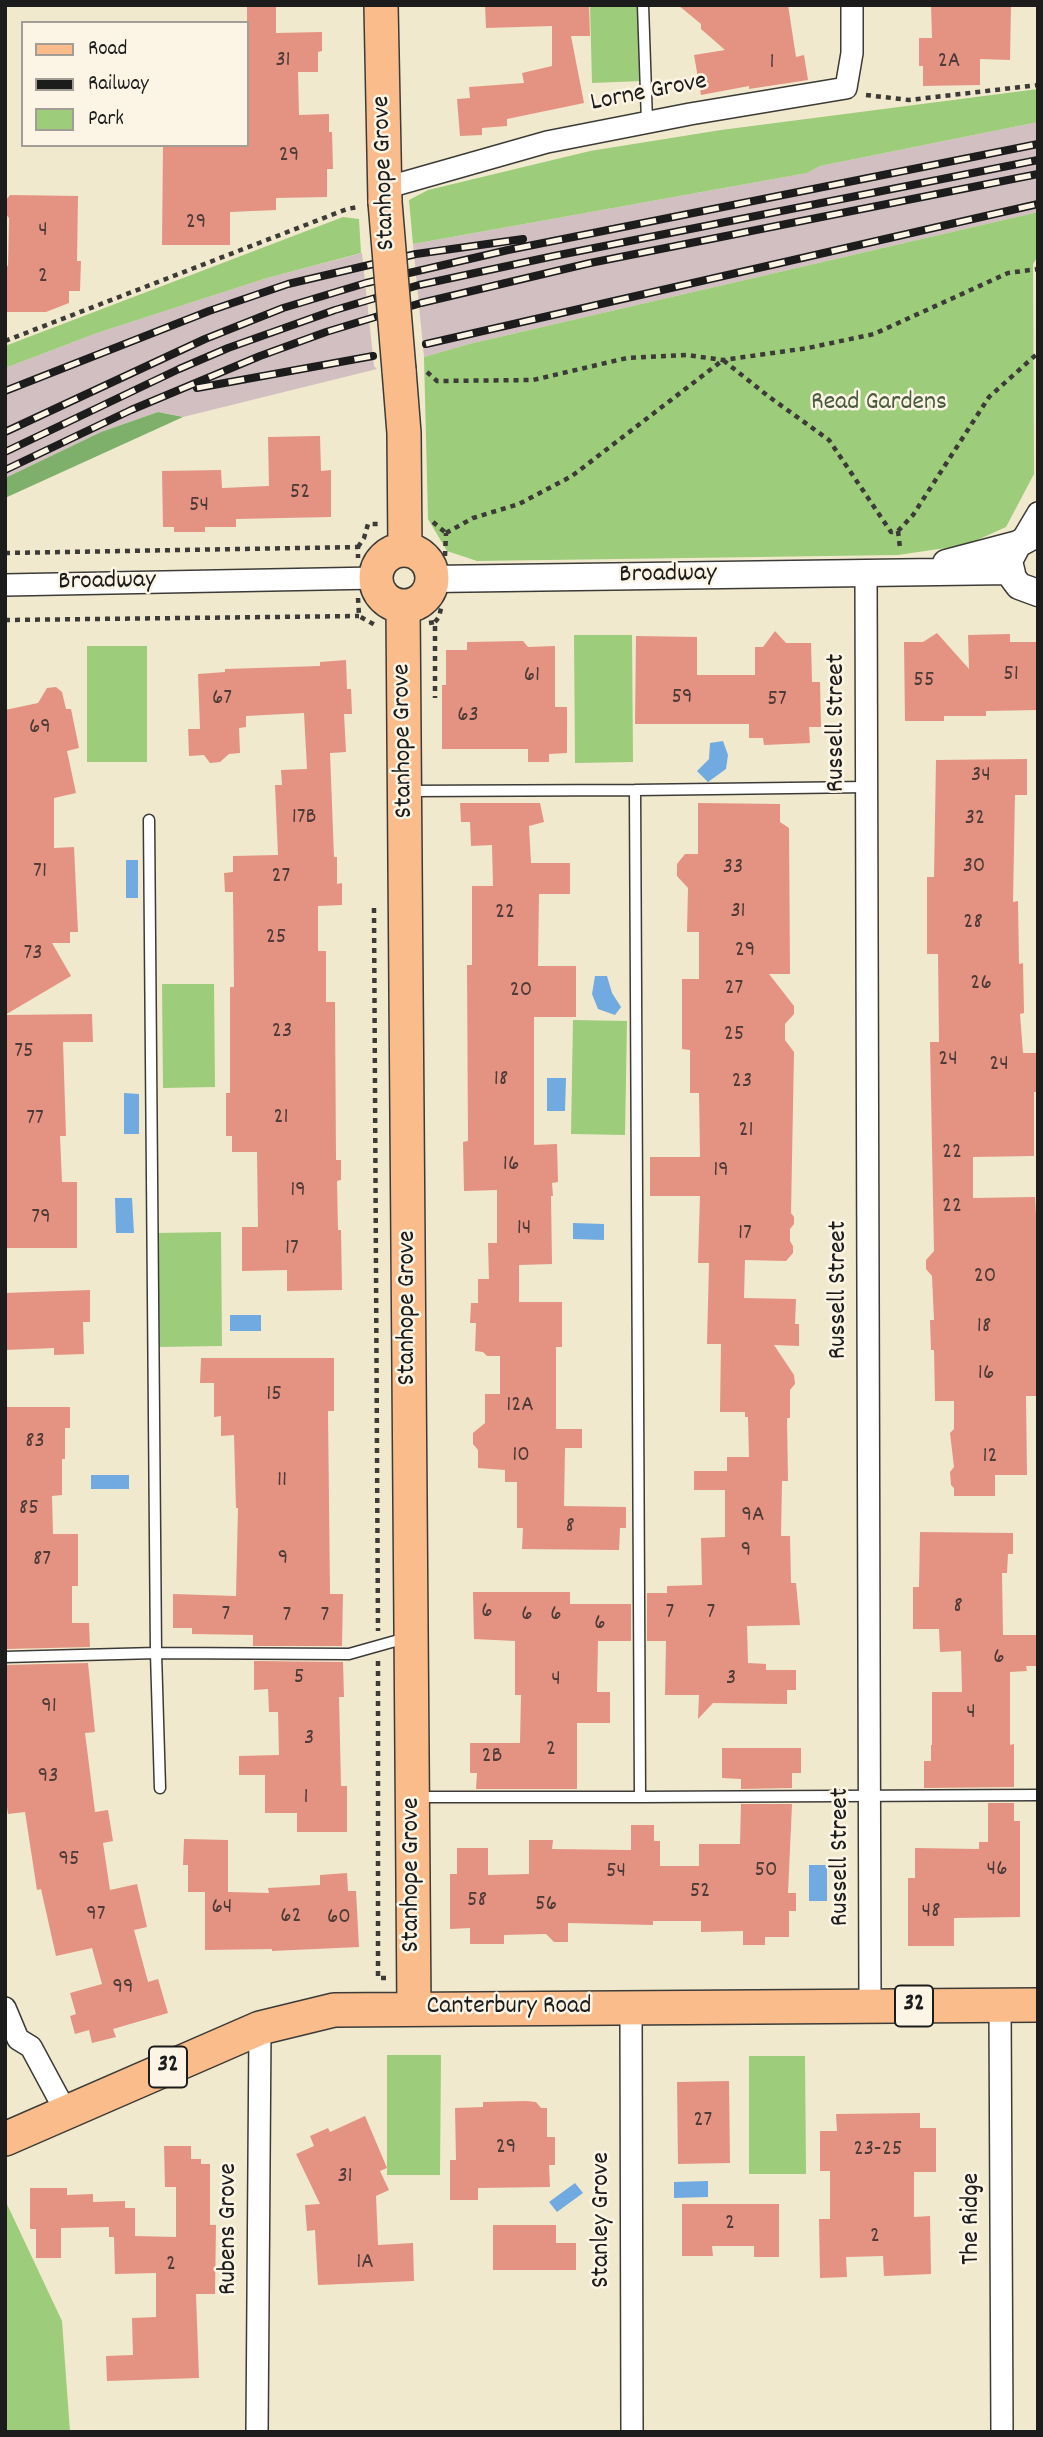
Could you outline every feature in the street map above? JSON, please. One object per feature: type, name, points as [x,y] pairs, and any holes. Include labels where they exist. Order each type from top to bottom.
[{"type":"main road","name":"Stanhope Grove","points":[[381,5],[385,195],[413,371],[404,433],[405,550]]},
{"type":"main road","points":[[393,552],[417,552],[426,559],[432,588],[419,603],[404,607],[384,599],[378,590],[376,578],[383,558],[393,552]]},
{"type":"main road","name":"Stanhope Grove","points":[[404,607],[414,2008]]},
{"type":"main road","name":"Canterbury Road","points":[[5,2139],[260,2028],[334,2010],[1038,2005]]},
{"type":"street","points":[[846,88],[852,53],[852,5]]},
{"type":"street","name":"Lorne Grove","points":[[385,195],[547,142],[846,88]]},
{"type":"street","points":[[1038,513],[1026,540],[1009,561],[1010,571],[1019,586],[1038,593]]},
{"type":"street","name":"Broadway","points":[[904,574],[1026,540]]},
{"type":"street","name":"Broadway","points":[[432,579],[1010,571]]},
{"type":"street","name":"Russell Street","points":[[866,574],[870,2006]]},
{"type":"street","name":"Broadway","points":[[5,585],[376,578]]},
{"type":"street","name":"The Ridge","points":[[1000,2006],[1002,2432]]},
{"type":"street","points":[[5,2008],[18,2039],[30,2047],[66,2112]]},
{"type":"street","name":"Stanley Grove","points":[[631,2008],[632,2432]]},
{"type":"street","name":"Rubens Grove","points":[[257,2432],[260,2028]]},
{"type":"lane","points":[[643,5],[647,122]]},
{"type":"lane","points":[[405,791],[867,788]]},
{"type":"lane","points":[[635,790],[640,1797]]},
{"type":"lane","points":[[149,820],[156,1653],[160,1788]]},
{"type":"lane","points":[[5,1657],[156,1653],[349,1654],[412,1636]]},
{"type":"lane","points":[[412,1797],[1038,1795]]},
{"type":"path","points":[[846,88],[860,94],[909,100],[1038,85]]},
{"type":"path","points":[[413,371],[437,381],[533,380],[627,358],[687,355],[723,360],[808,348],[874,334],[1008,273],[1038,269]]},
{"type":"path","points":[[723,360],[829,440],[891,532],[898,531],[913,515],[989,397],[1038,353]]},
{"type":"path","points":[[446,533],[472,518],[519,504],[572,476],[723,360]]},
{"type":"path","points":[[5,620],[359,616]]},
{"type":"shaded area","points":[[1038,122],[1038,212],[469,344],[424,357],[413,244],[807,173],[820,166]]},
{"type":"shaded area","points":[[362,253],[374,366],[377,369],[183,417],[158,412],[101,432],[5,478],[5,368],[97,333],[267,278]]},
{"type":"green space","points":[[590,5],[640,5],[642,81],[592,83]]},
{"type":"green space","points":[[1038,89],[1038,122],[820,166],[807,173],[413,244],[409,200],[428,190],[590,151],[721,130]]},
{"type":"green space","name":"Read Gardens","points":[[1038,212],[1038,256],[1033,264],[1034,474],[1006,527],[966,545],[898,555],[477,561],[447,551],[428,519],[424,357],[469,344]]},
{"type":"green space","points":[[343,217],[359,219],[361,253],[267,278],[97,333],[5,368],[5,346]]},
{"type":"green space","points":[[158,412],[183,417],[5,498],[5,478],[101,432]]},
{"type":"green space","points":[[574,635],[632,635],[633,762],[575,763]]},
{"type":"green space","points":[[87,646],[147,646],[147,762],[87,762]]},
{"type":"green space","points":[[162,984],[214,984],[215,1087],[163,1088]]},
{"type":"green space","points":[[573,1020],[627,1021],[625,1135],[571,1134]]},
{"type":"green space","points":[[221,1232],[222,1346],[156,1347],[155,1233]]},
{"type":"green space","points":[[387,2055],[441,2055],[440,2175],[387,2175]]},
{"type":"green space","points":[[749,2056],[805,2056],[806,2174],[749,2174]]},
{"type":"green space","points":[[5,2200],[62,2321],[70,2432],[5,2432]]},
{"type":"water","points":[[723,741],[728,755],[726,769],[708,782],[697,771],[709,759],[710,743]]},
{"type":"water","points":[[126,860],[138,860],[138,898],[126,898]]},
{"type":"water","points":[[595,976],[607,976],[612,993],[621,1007],[615,1015],[598,1009],[592,994]]},
{"type":"water","points":[[547,1078],[566,1078],[565,1111],[547,1111]]},
{"type":"water","points":[[124,1093],[139,1094],[139,1134],[124,1134]]},
{"type":"water","points":[[115,1198],[132,1198],[134,1233],[116,1233]]},
{"type":"water","points":[[573,1223],[604,1224],[604,1240],[573,1239]]},
{"type":"water","points":[[230,1315],[261,1315],[261,1331],[230,1331]]},
{"type":"water","points":[[91,1475],[129,1475],[129,1489],[91,1489]]},
{"type":"water","points":[[809,1865],[827,1865],[827,1901],[809,1901]]},
{"type":"water","points":[[708,2181],[708,2197],[674,2198],[674,2182]]},
{"type":"water","points":[[575,2183],[583,2193],[557,2212],[549,2202]]},
{"type":"building","points":[[247,5],[276,5],[276,33],[322,32],[318,72],[298,72],[299,115],[329,114],[333,169],[327,169],[327,197],[276,198],[276,210],[230,212],[230,245],[162,245],[163,147],[248,147]]},
{"type":"building","points":[[485,5],[589,5],[590,36],[571,36],[584,103],[507,119],[507,126],[482,128],[482,135],[460,136],[457,99],[470,98],[469,87],[524,83],[522,73],[552,66],[552,26],[486,28]]},
{"type":"building","points":[[678,5],[788,5],[796,57],[804,55],[808,80],[749,89],[749,86],[701,95],[694,55],[725,50],[701,29],[701,24]]},
{"type":"building","points":[[931,5],[1011,5],[1010,60],[980,59],[980,85],[923,86],[923,66],[919,66],[919,38],[932,38]]},
{"type":"building","points":[[10,195],[78,196],[77,261],[81,261],[80,291],[69,291],[69,303],[46,312],[5,312],[9,218],[5,213],[5,201]]},
{"type":"building","points":[[320,436],[321,471],[331,470],[331,517],[236,519],[236,527],[205,527],[205,532],[174,532],[174,527],[163,527],[162,471],[221,470],[222,488],[269,486],[268,437]]},
{"type":"building","points":[[775,631],[786,643],[811,643],[812,682],[820,682],[821,727],[809,727],[810,743],[764,745],[763,738],[749,738],[749,724],[635,724],[636,636],[697,637],[697,675],[755,675],[755,647],[763,647]]},
{"type":"building","points":[[937,633],[969,669],[968,635],[1010,634],[1010,642],[1038,642],[1038,710],[986,711],[986,716],[944,716],[944,721],[905,721],[904,642],[923,642]]},
{"type":"building","points":[[523,641],[528,647],[555,646],[555,707],[567,707],[567,753],[549,754],[549,762],[528,762],[528,749],[442,749],[442,685],[446,685],[446,650],[467,650],[467,642]]},
{"type":"building","points":[[346,660],[347,689],[351,689],[352,714],[344,714],[346,752],[330,753],[334,857],[337,857],[337,884],[342,883],[342,905],[318,906],[318,951],[326,951],[326,1002],[335,1002],[336,1160],[341,1160],[341,1180],[337,1181],[342,1290],[287,1291],[287,1270],[242,1271],[242,1227],[258,1227],[257,1152],[232,1152],[232,1136],[226,1136],[226,1093],[230,1093],[230,987],[234,987],[233,892],[225,892],[224,873],[233,872],[233,856],[278,855],[275,785],[282,785],[281,770],[307,769],[304,713],[246,716],[246,727],[239,728],[240,753],[229,754],[220,762],[210,763],[204,755],[189,756],[188,729],[200,729],[198,674],[225,672],[225,669],[320,666],[320,662]]},
{"type":"building","points":[[56,687],[62,692],[66,709],[71,709],[79,748],[67,751],[76,793],[54,798],[54,848],[74,847],[78,932],[70,932],[70,943],[52,943],[71,976],[5,1015],[5,710],[38,703],[47,688]]},
{"type":"building","points":[[1027,759],[1027,795],[1015,795],[1013,902],[1018,901],[1019,964],[1023,963],[1024,1013],[1020,1014],[1023,1053],[1038,1053],[1038,1092],[1034,1092],[1034,1156],[973,1157],[973,1198],[1035,1197],[1038,1253],[1038,1396],[1026,1396],[1027,1475],[995,1475],[995,1496],[954,1496],[950,1472],[954,1467],[950,1433],[954,1429],[954,1401],[935,1401],[934,1350],[931,1350],[930,1320],[934,1320],[932,1276],[926,1269],[926,1260],[934,1251],[930,1042],[939,1042],[938,954],[927,954],[927,877],[934,877],[936,760]]},
{"type":"building","points":[[460,803],[540,803],[544,822],[529,826],[531,863],[570,863],[570,894],[539,894],[538,966],[576,966],[576,1017],[534,1017],[534,1145],[557,1144],[558,1182],[552,1183],[551,1196],[552,1264],[519,1265],[519,1302],[562,1302],[562,1347],[556,1347],[556,1429],[582,1429],[582,1448],[565,1448],[564,1506],[626,1507],[626,1528],[620,1528],[619,1550],[522,1549],[523,1528],[517,1528],[517,1482],[505,1482],[505,1470],[478,1468],[478,1450],[473,1444],[473,1433],[485,1423],[485,1394],[500,1394],[500,1356],[487,1356],[483,1352],[475,1351],[476,1323],[470,1323],[471,1303],[478,1303],[478,1279],[489,1279],[488,1243],[497,1243],[497,1190],[464,1191],[463,1142],[468,1141],[467,965],[472,965],[472,886],[493,886],[492,845],[471,846],[470,822],[461,822]]},
{"type":"building","points":[[698,803],[780,804],[780,822],[789,828],[790,974],[769,974],[794,1006],[794,1014],[785,1024],[785,1040],[794,1052],[791,1213],[794,1224],[790,1229],[793,1253],[786,1261],[745,1260],[744,1298],[796,1299],[795,1324],[799,1324],[799,1346],[774,1345],[794,1375],[795,1384],[790,1390],[790,1418],[787,1418],[788,1481],[782,1481],[781,1536],[790,1536],[791,1583],[796,1583],[800,1625],[747,1626],[748,1663],[766,1664],[766,1670],[796,1670],[796,1690],[787,1690],[787,1704],[713,1703],[698,1719],[699,1695],[665,1695],[666,1641],[647,1641],[647,1593],[667,1593],[667,1586],[702,1585],[701,1538],[725,1537],[725,1490],[694,1490],[694,1471],[727,1471],[727,1457],[749,1457],[748,1417],[745,1417],[745,1412],[720,1412],[721,1344],[707,1344],[709,1263],[698,1263],[700,1196],[650,1196],[650,1157],[700,1157],[699,1093],[690,1093],[690,1050],[682,1049],[682,979],[699,979],[699,932],[687,932],[688,888],[677,876],[677,864],[685,854],[698,854]]},
{"type":"building","points":[[92,1014],[93,1042],[63,1042],[66,1136],[60,1136],[62,1182],[77,1182],[77,1248],[5,1248],[5,1015]]},
{"type":"building","points":[[90,1290],[90,1322],[83,1322],[84,1354],[54,1355],[54,1348],[5,1350],[5,1293]]},
{"type":"building","points":[[201,1358],[334,1358],[334,1411],[328,1411],[330,1594],[343,1594],[342,1646],[253,1646],[253,1635],[192,1634],[192,1628],[173,1628],[173,1594],[236,1596],[238,1508],[234,1435],[221,1436],[221,1416],[214,1417],[214,1383],[200,1383]]},
{"type":"building","points":[[5,1407],[70,1407],[70,1428],[65,1428],[65,1459],[62,1459],[62,1495],[52,1496],[53,1534],[78,1534],[78,1586],[72,1586],[72,1623],[89,1623],[90,1647],[5,1649]]},
{"type":"building","points":[[920,1532],[1013,1533],[1013,1554],[1008,1554],[1007,1573],[1002,1573],[1003,1635],[1038,1635],[1038,1666],[1026,1666],[1027,1671],[1010,1672],[1010,1745],[1014,1744],[1014,1787],[924,1788],[924,1761],[931,1761],[932,1692],[962,1692],[961,1651],[940,1652],[939,1629],[913,1629],[913,1587],[919,1587]]},
{"type":"building","points":[[473,1592],[570,1592],[570,1604],[631,1604],[631,1641],[598,1641],[597,1692],[610,1692],[610,1723],[577,1723],[577,1789],[476,1789],[477,1773],[470,1773],[470,1743],[520,1743],[521,1695],[515,1695],[515,1641],[474,1639]]},
{"type":"building","points":[[254,1661],[343,1662],[344,1697],[339,1697],[341,1786],[347,1786],[347,1832],[297,1832],[297,1813],[265,1813],[265,1775],[239,1775],[239,1756],[279,1755],[278,1712],[269,1712],[268,1689],[254,1690]]},
{"type":"building","points":[[88,1663],[95,1732],[85,1733],[95,1812],[108,1810],[113,1841],[103,1843],[110,1890],[137,1884],[147,1927],[134,1930],[148,1982],[158,1979],[168,2013],[113,2029],[116,2037],[92,2043],[89,2030],[75,2034],[70,2016],[76,2014],[70,1993],[102,1984],[92,1948],[56,1956],[41,1889],[37,1890],[25,1812],[8,1814],[5,1793],[5,1665]]},
{"type":"building","points":[[722,1748],[801,1748],[801,1773],[792,1773],[792,1788],[741,1789],[741,1779],[722,1778]]},
{"type":"building","points":[[988,1803],[1014,1803],[1014,1821],[1020,1821],[1020,1917],[954,1918],[954,1946],[908,1946],[908,1878],[915,1878],[915,1848],[979,1849],[979,1842],[988,1842]]},
{"type":"building","points":[[741,1804],[792,1804],[788,1893],[796,1893],[796,1911],[789,1911],[789,1937],[765,1937],[765,1945],[743,1945],[743,1931],[701,1932],[701,1921],[653,1921],[653,1925],[568,1923],[568,1942],[554,1942],[546,1934],[504,1935],[504,1944],[470,1944],[470,1928],[450,1929],[450,1874],[457,1874],[457,1848],[488,1848],[488,1875],[529,1874],[529,1840],[553,1840],[552,1849],[631,1850],[631,1825],[654,1825],[654,1841],[660,1841],[660,1866],[699,1866],[699,1844],[740,1844]]},
{"type":"building","points":[[184,1839],[228,1840],[228,1892],[269,1893],[268,1888],[320,1885],[320,1875],[347,1873],[348,1891],[356,1891],[359,1947],[272,1951],[205,1950],[205,1892],[188,1892],[188,1865],[183,1865]]},
{"type":"building","points":[[729,2081],[730,2163],[678,2164],[677,2082]]},
{"type":"building","points":[[483,2102],[536,2102],[541,2108],[547,2108],[547,2137],[555,2137],[555,2165],[549,2165],[550,2187],[478,2188],[478,2200],[450,2200],[450,2160],[456,2160],[455,2108],[483,2107]]},
{"type":"building","points":[[920,2113],[920,2128],[936,2128],[936,2172],[914,2172],[914,2217],[930,2216],[931,2274],[884,2276],[883,2256],[846,2257],[847,2277],[820,2278],[819,2219],[830,2219],[830,2171],[820,2171],[820,2131],[837,2131],[836,2114]]},
{"type":"building","points":[[365,2116],[387,2168],[380,2171],[389,2190],[376,2196],[378,2245],[413,2243],[414,2281],[318,2285],[315,2230],[307,2231],[305,2205],[320,2204],[296,2154],[314,2146],[310,2136],[328,2128],[330,2132]]},
{"type":"building","points":[[164,2146],[191,2146],[191,2159],[201,2159],[201,2164],[210,2164],[210,2225],[216,2225],[215,2294],[196,2294],[199,2378],[107,2381],[106,2356],[133,2355],[132,2318],[156,2317],[156,2273],[115,2274],[114,2237],[109,2237],[109,2227],[61,2228],[61,2258],[36,2258],[36,2229],[30,2229],[30,2188],[67,2188],[67,2195],[93,2194],[93,2202],[125,2201],[125,2208],[135,2208],[135,2236],[176,2237],[176,2187],[165,2187]]},
{"type":"building","points":[[682,2204],[779,2204],[779,2257],[754,2257],[754,2246],[712,2246],[713,2256],[682,2256]]},
{"type":"building","points":[[493,2225],[556,2225],[556,2243],[576,2243],[576,2270],[493,2270]]},
{"type":"railway","points":[[5,432],[205,339],[283,308],[366,283],[508,250],[1038,144]]},
{"type":"railway","points":[[5,452],[228,348],[335,310],[419,285],[1038,160]]},
{"type":"railway","points":[[5,470],[131,410],[260,356],[326,332],[421,303],[590,263],[1038,174]]},
{"type":"railway","points":[[426,344],[1038,204]]},
{"type":"railway","points":[[5,391],[209,311],[288,284],[416,254],[523,239]]},
{"type":"railway","points":[[197,388],[373,356]]}]
